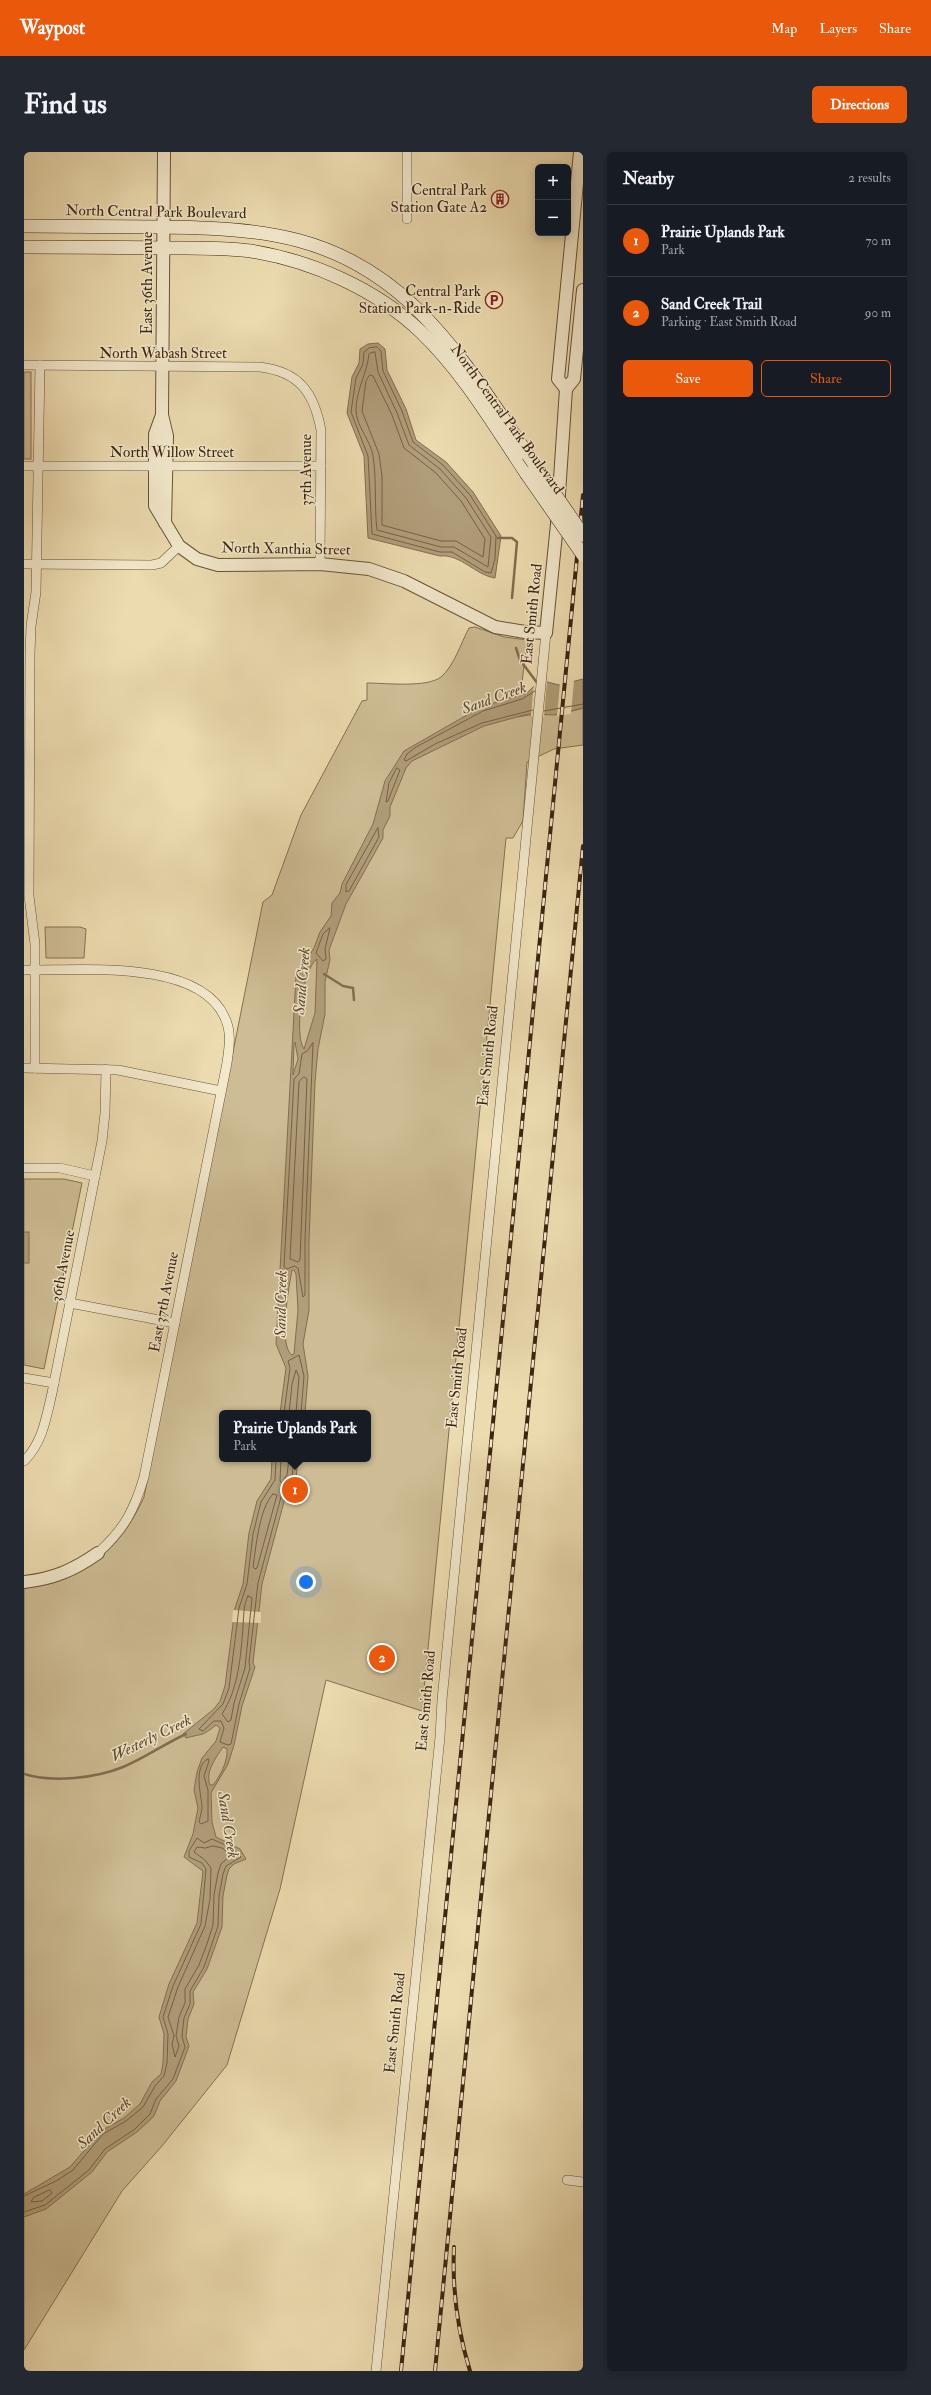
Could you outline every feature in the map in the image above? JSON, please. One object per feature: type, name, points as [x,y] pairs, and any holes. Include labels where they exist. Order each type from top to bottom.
[{"type":"main road","name":"North Central Park Boulevard","points":[[24,226],[223,228],[273,234],[328,250],[369,271],[411,303],[445,338],[473,373],[583,535]]},
{"type":"main road","name":"North Central Park Boulevard","points":[[24,247],[237,249],[279,257],[339,278],[387,305],[418,329],[446,359],[488,415],[583,555]]},
{"type":"street","name":"East 36th Avenue","points":[[164,152],[162,415],[155,434],[161,466],[155,506],[179,546]]},
{"type":"street","points":[[407,152],[407,219]]},
{"type":"street","name":"East Smith Road","points":[[566,388],[558,379],[580,152]]},
{"type":"street","name":"East Smith Road","points":[[376,2371],[440,1737],[443,1684],[557,524],[566,388],[574,379],[583,290]]},
{"type":"street","name":"North Wabash Street","points":[[24,365],[260,367],[279,371],[299,382]]},
{"type":"street","points":[[34,1068],[35,933],[29,906],[26,870],[27,665],[36,603],[40,366]]},
{"type":"street","name":"37th Avenue","points":[[299,382],[309,393],[317,410],[321,430],[320,564]]},
{"type":"street","name":"North Willow Street","points":[[24,466],[321,466]]},
{"type":"street","points":[[24,564],[152,565],[161,563],[179,546]]},
{"type":"street","name":"North Xanthia Street","points":[[179,546],[197,559],[213,564],[320,564],[357,566],[381,572],[496,626],[525,632],[546,633]]},
{"type":"street","points":[[24,970],[35,970]]},
{"type":"street","name":"East 37th Avenue","points":[[35,970],[141,973],[192,986],[206,994],[217,1005],[225,1018],[230,1043],[175,1323],[138,1500],[127,1521],[114,1538],[98,1553]]},
{"type":"street","points":[[24,1068],[106,1069],[220,1091]]},
{"type":"street","name":"36th Avenue","points":[[24,1461],[32,1453],[43,1434],[54,1383],[104,1123],[106,1069]]},
{"type":"street","points":[[24,1168],[60,1168],[95,1176]]},
{"type":"street","points":[[70,1303],[175,1323]]},
{"type":"street","points":[[24,1378],[54,1383]]},
{"type":"street","points":[[24,1582],[46,1580],[64,1574],[98,1553]]},
{"type":"street","points":[[568,2180],[583,2182]]},
{"type":"shaded area","points":[[24,372],[31,372],[31,459],[24,459]]},
{"type":"shaded area","points":[[475,627],[504,637],[527,640],[518,717],[567,712],[583,708],[583,745],[554,749],[527,762],[523,821],[513,838],[506,838],[422,1711],[326,1680],[280,1889],[227,2065],[162,2146],[122,2191],[24,2350],[24,1588],[45,1584],[64,1578],[82,1570],[97,1560],[123,1533],[144,1497],[263,902],[272,895],[301,815],[362,701],[367,700],[367,683],[426,683],[441,677],[453,661],[469,628]]},
{"type":"shaded area","points":[[45,927],[80,927],[86,929],[84,958],[46,958]]},
{"type":"shaded area","points":[[24,1179],[64,1179],[82,1183],[44,1369],[24,1365]]},
{"type":"water","points":[[378,343],[385,349],[387,370],[406,409],[416,440],[446,462],[473,492],[501,536],[495,578],[481,573],[455,558],[440,556],[368,538],[364,456],[347,413],[352,377],[359,363],[360,349],[368,344]]},
{"type":"water","name":"Sand Creek","points":[[583,679],[583,708],[555,715],[528,714],[484,726],[412,761],[406,768],[390,807],[390,816],[383,830],[383,838],[346,904],[329,950],[330,960],[325,981],[325,1014],[318,1049],[315,1082],[309,1240],[309,1310],[303,1344],[308,1376],[305,1410],[280,1410],[286,1368],[276,1344],[296,976],[314,948],[320,932],[331,916],[332,903],[340,893],[342,884],[373,824],[385,781],[404,751],[481,707],[528,692],[540,680],[559,685]],"holes":[[[317,959],[315,1013],[304,1049],[301,1042],[300,1030],[301,1002],[307,975]],[[295,1042],[298,1059],[293,1075],[294,1044]],[[292,1270],[294,1270],[296,1274],[298,1310],[294,1354],[292,1355],[288,1349],[285,1328],[287,1301]]]},
{"type":"water","points":[[24,1232],[29,1232],[29,1263],[24,1263]]},
{"type":"water","points":[[272,1462],[298,1462],[296,1478],[285,1498],[262,1584],[253,1663],[255,1667],[242,1706],[234,1745],[228,1764],[211,1793],[212,1822],[216,1837],[240,1849],[246,1859],[234,1864],[229,1869],[227,1875],[223,1896],[222,1927],[207,1969],[193,1992],[194,2004],[188,2019],[186,2037],[189,2046],[176,2081],[160,2101],[154,2116],[137,2132],[107,2152],[92,2172],[46,2209],[24,2217],[24,2194],[70,2167],[101,2131],[124,2118],[140,2104],[152,2082],[161,2074],[164,2034],[159,2017],[169,1984],[197,1923],[203,1871],[184,1857],[193,1834],[198,1808],[194,1790],[197,1772],[202,1758],[216,1741],[220,1728],[216,1725],[205,1733],[186,1738],[183,1734],[214,1709],[220,1701],[225,1686],[235,1608],[243,1584],[249,1533],[257,1501],[271,1479]],"holes":[[[223,1747],[227,1749],[227,1754],[221,1773],[213,1785],[210,1785],[209,1775],[214,1760]]]},
{"type":"pier","points":[[540,678],[547,681],[544,717],[531,716],[534,682]]},
{"type":"pier","points":[[574,680],[571,714],[557,716],[560,683]]},
{"type":"pier","points":[[233,1610],[261,1612],[261,1623],[232,1622]]},
{"type":"waterway","points":[[498,538],[512,538],[517,542],[512,598]]},
{"type":"waterway","points":[[516,648],[520,660],[538,684]]},
{"type":"waterway","points":[[324,974],[343,986],[353,988],[354,1000]]},
{"type":"waterway","name":"Westerly Creek","points":[[24,1774],[35,1777],[61,1779],[100,1774],[123,1767],[186,1734]]},
{"type":"railway","points":[[401,2371],[583,495]]},
{"type":"railway","points":[[435,2371],[583,846]]},
{"type":"railway","points":[[454,2247],[456,2310],[465,2355],[470,2371]]},
{"type":"place","name":"Central Park Station Gate A2","points":[[500,199]]},
{"type":"place","name":"Central Park Station Park-n-Ride","points":[[494,300]]},
{"type":"place","name":"Prairie Uplands Park","points":[[295,1490]]},
{"type":"place","name":"Sand Creek Trail","points":[[382,1658]]}]
